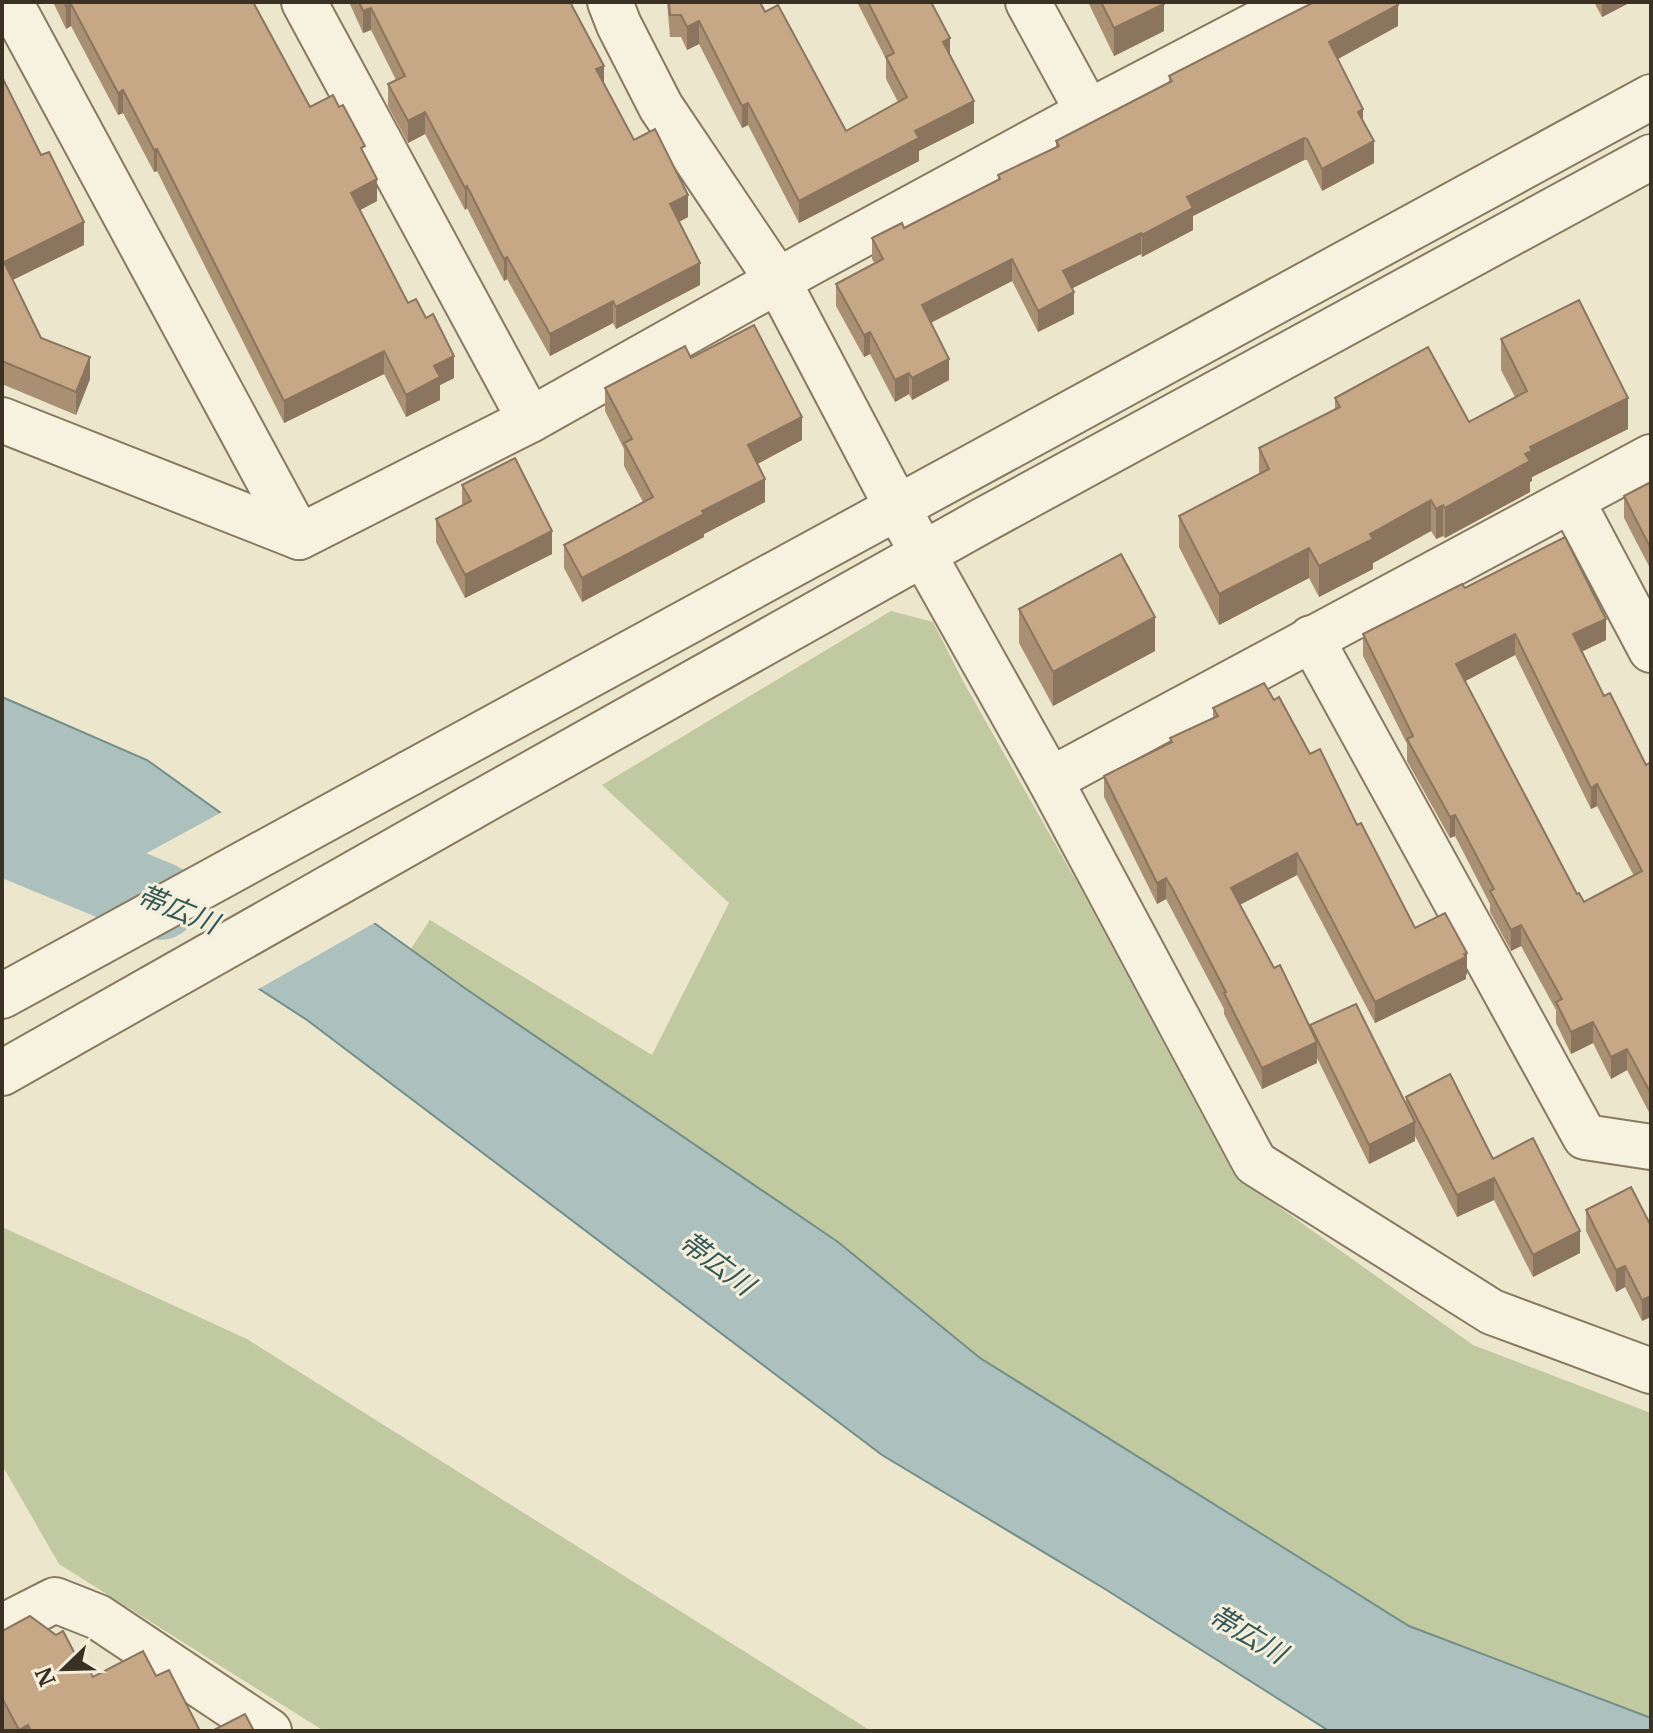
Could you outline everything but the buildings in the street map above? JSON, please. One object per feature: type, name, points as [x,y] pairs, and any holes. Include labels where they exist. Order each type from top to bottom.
[{"type":"street","points":[[10,2],[299,537]]},
{"type":"street","points":[[304,2],[530,420]]},
{"type":"street","points":[[610,2],[661,107],[778,281],[898,509],[1050,780],[1255,1163],[1492,1312],[1651,1371]]},
{"type":"street","points":[[1028,2],[1088,112]]},
{"type":"street","points":[[2,420],[299,537],[530,420],[1088,112],[1296,3]]},
{"type":"street","points":[[2,996],[1651,97]]},
{"type":"street","points":[[2,1073],[923,554],[1651,157]]},
{"type":"street","points":[[1050,780],[1651,457]]},
{"type":"street","points":[[1572,501],[1651,650]]},
{"type":"street","points":[[1311,638],[1585,1137],[1651,1147]]},
{"type":"street","points":[[2,1627],[55,1600],[98,1617],[269,1731]]},
{"type":"green space","points":[[891,611],[933,622],[1234,1175],[1473,1345],[1651,1413],[1651,1731],[1455,1685],[388,983],[430,920],[652,1055],[729,903],[602,785]]},
{"type":"green space","points":[[2,1227],[247,1339],[871,1731],[324,1731],[59,1564],[2,1465]]},
{"type":"water","points":[[2,697],[147,760],[466,989],[838,1242],[980,1358],[1409,1626],[1651,1718],[1651,1731],[1329,1731],[1105,1589],[882,1455],[307,1020],[2,822]]},
{"type":"pier","points":[[224,811],[378,921],[255,991],[90,884]]},
{"type":"waterway","name":"帯広川","points":[[2,836],[160,901]]}]
